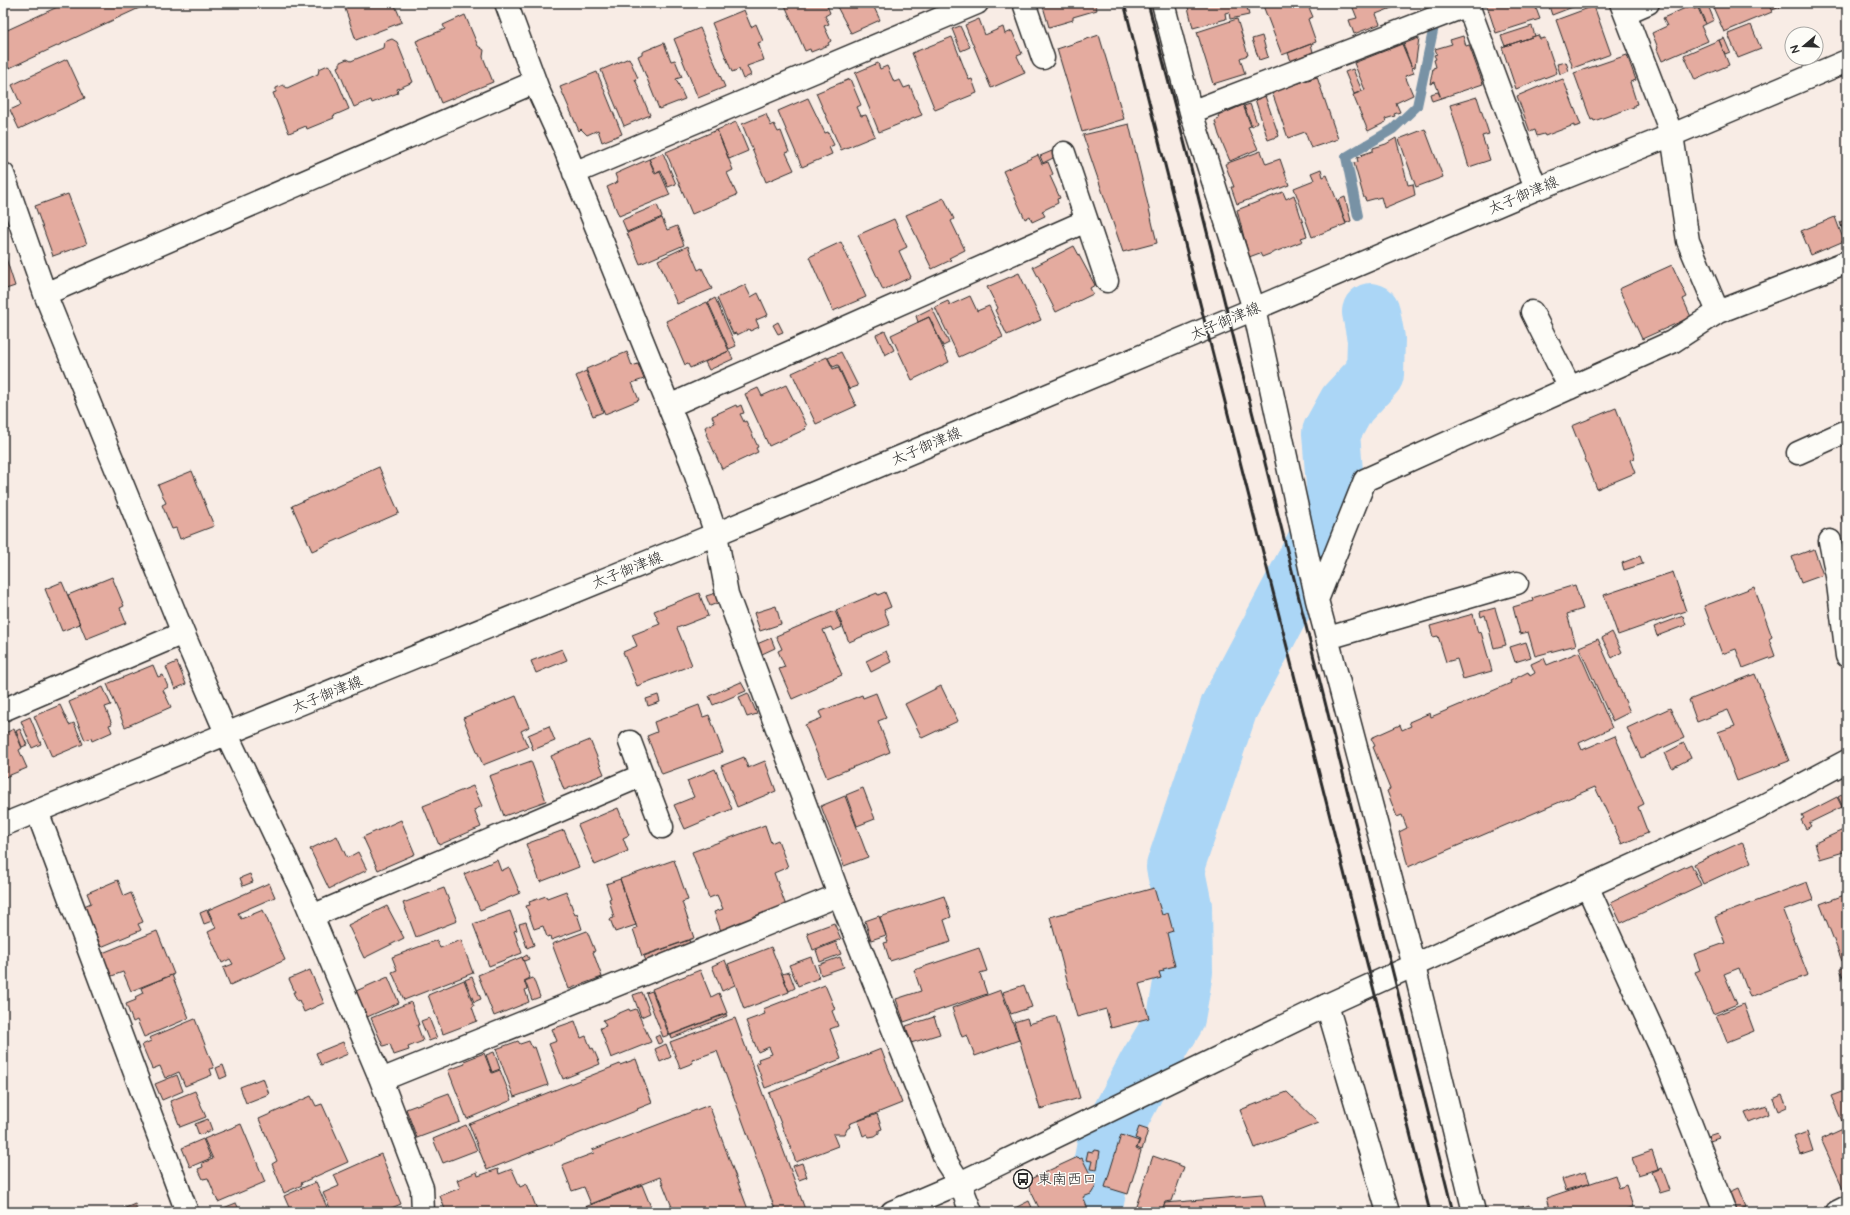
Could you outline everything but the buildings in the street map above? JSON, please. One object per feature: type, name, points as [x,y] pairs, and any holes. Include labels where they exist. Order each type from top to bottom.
[{"type":"street","points":[[506,3],[536,82],[691,461],[716,534],[727,594],[839,895],[947,1162],[960,1183],[970,1212]]},
{"type":"street","points":[[574,173],[977,3]]},
{"type":"street","points":[[1024,3],[1043,58]]},
{"type":"street","points":[[1164,3],[1191,112],[1254,309],[1317,600],[1414,966],[1474,1212]]},
{"type":"street","points":[[1648,3],[1623,8],[1672,135],[1688,242],[1718,312]]},
{"type":"street","points":[[1191,112],[1468,5],[1536,189]]},
{"type":"street","name":"太子御津線","points":[[3,825],[227,735],[716,534],[1254,309],[1536,189],[1672,135],[1847,61]]},
{"type":"street","points":[[44,294],[536,82]]},
{"type":"street","points":[[1064,153],[1107,281]]},
{"type":"street","points":[[3,174],[44,294],[183,633],[227,735],[312,916],[381,1080],[422,1188],[423,1212]]},
{"type":"street","points":[[669,406],[1086,222]]},
{"type":"street","points":[[1317,600],[1365,480],[1672,342],[1718,312],[1847,262]]},
{"type":"street","points":[[1532,312],[1570,388]]},
{"type":"street","points":[[1798,453],[1847,431]]},
{"type":"street","points":[[1830,541],[1842,574],[1847,656]]},
{"type":"street","points":[[1328,638],[1517,583]]},
{"type":"street","points":[[3,710],[183,633]]},
{"type":"street","points":[[630,742],[662,827]]},
{"type":"street","points":[[892,1212],[960,1183],[1328,1005],[1757,809],[1847,761]]},
{"type":"street","points":[[312,916],[643,775]]},
{"type":"street","points":[[37,811],[187,1212]]},
{"type":"street","points":[[1587,886],[1663,1053],[1725,1212]]},
{"type":"street","points":[[381,1080],[839,895]]},
{"type":"street","points":[[1328,1005],[1388,1212]]},
{"type":"street","points":[[1837,1212],[1847,1207]]},
{"type":"waterway","points":[[1358,216],[1346,157],[1393,129],[1417,106],[1439,3]]},
{"type":"waterway","points":[[1093,1212],[1106,1144],[1147,1066],[1176,1018],[1184,972],[1183,906],[1175,867],[1229,707],[1322,531],[1336,499],[1331,433],[1347,404],[1375,374],[1376,339],[1371,312]]},
{"type":"railway","points":[[1124,3],[1430,1212]]},
{"type":"railway","points":[[1148,3],[1191,168],[1453,1212]]},
{"type":"place","name":"東南西口","points":[[1023,1179]]}]
